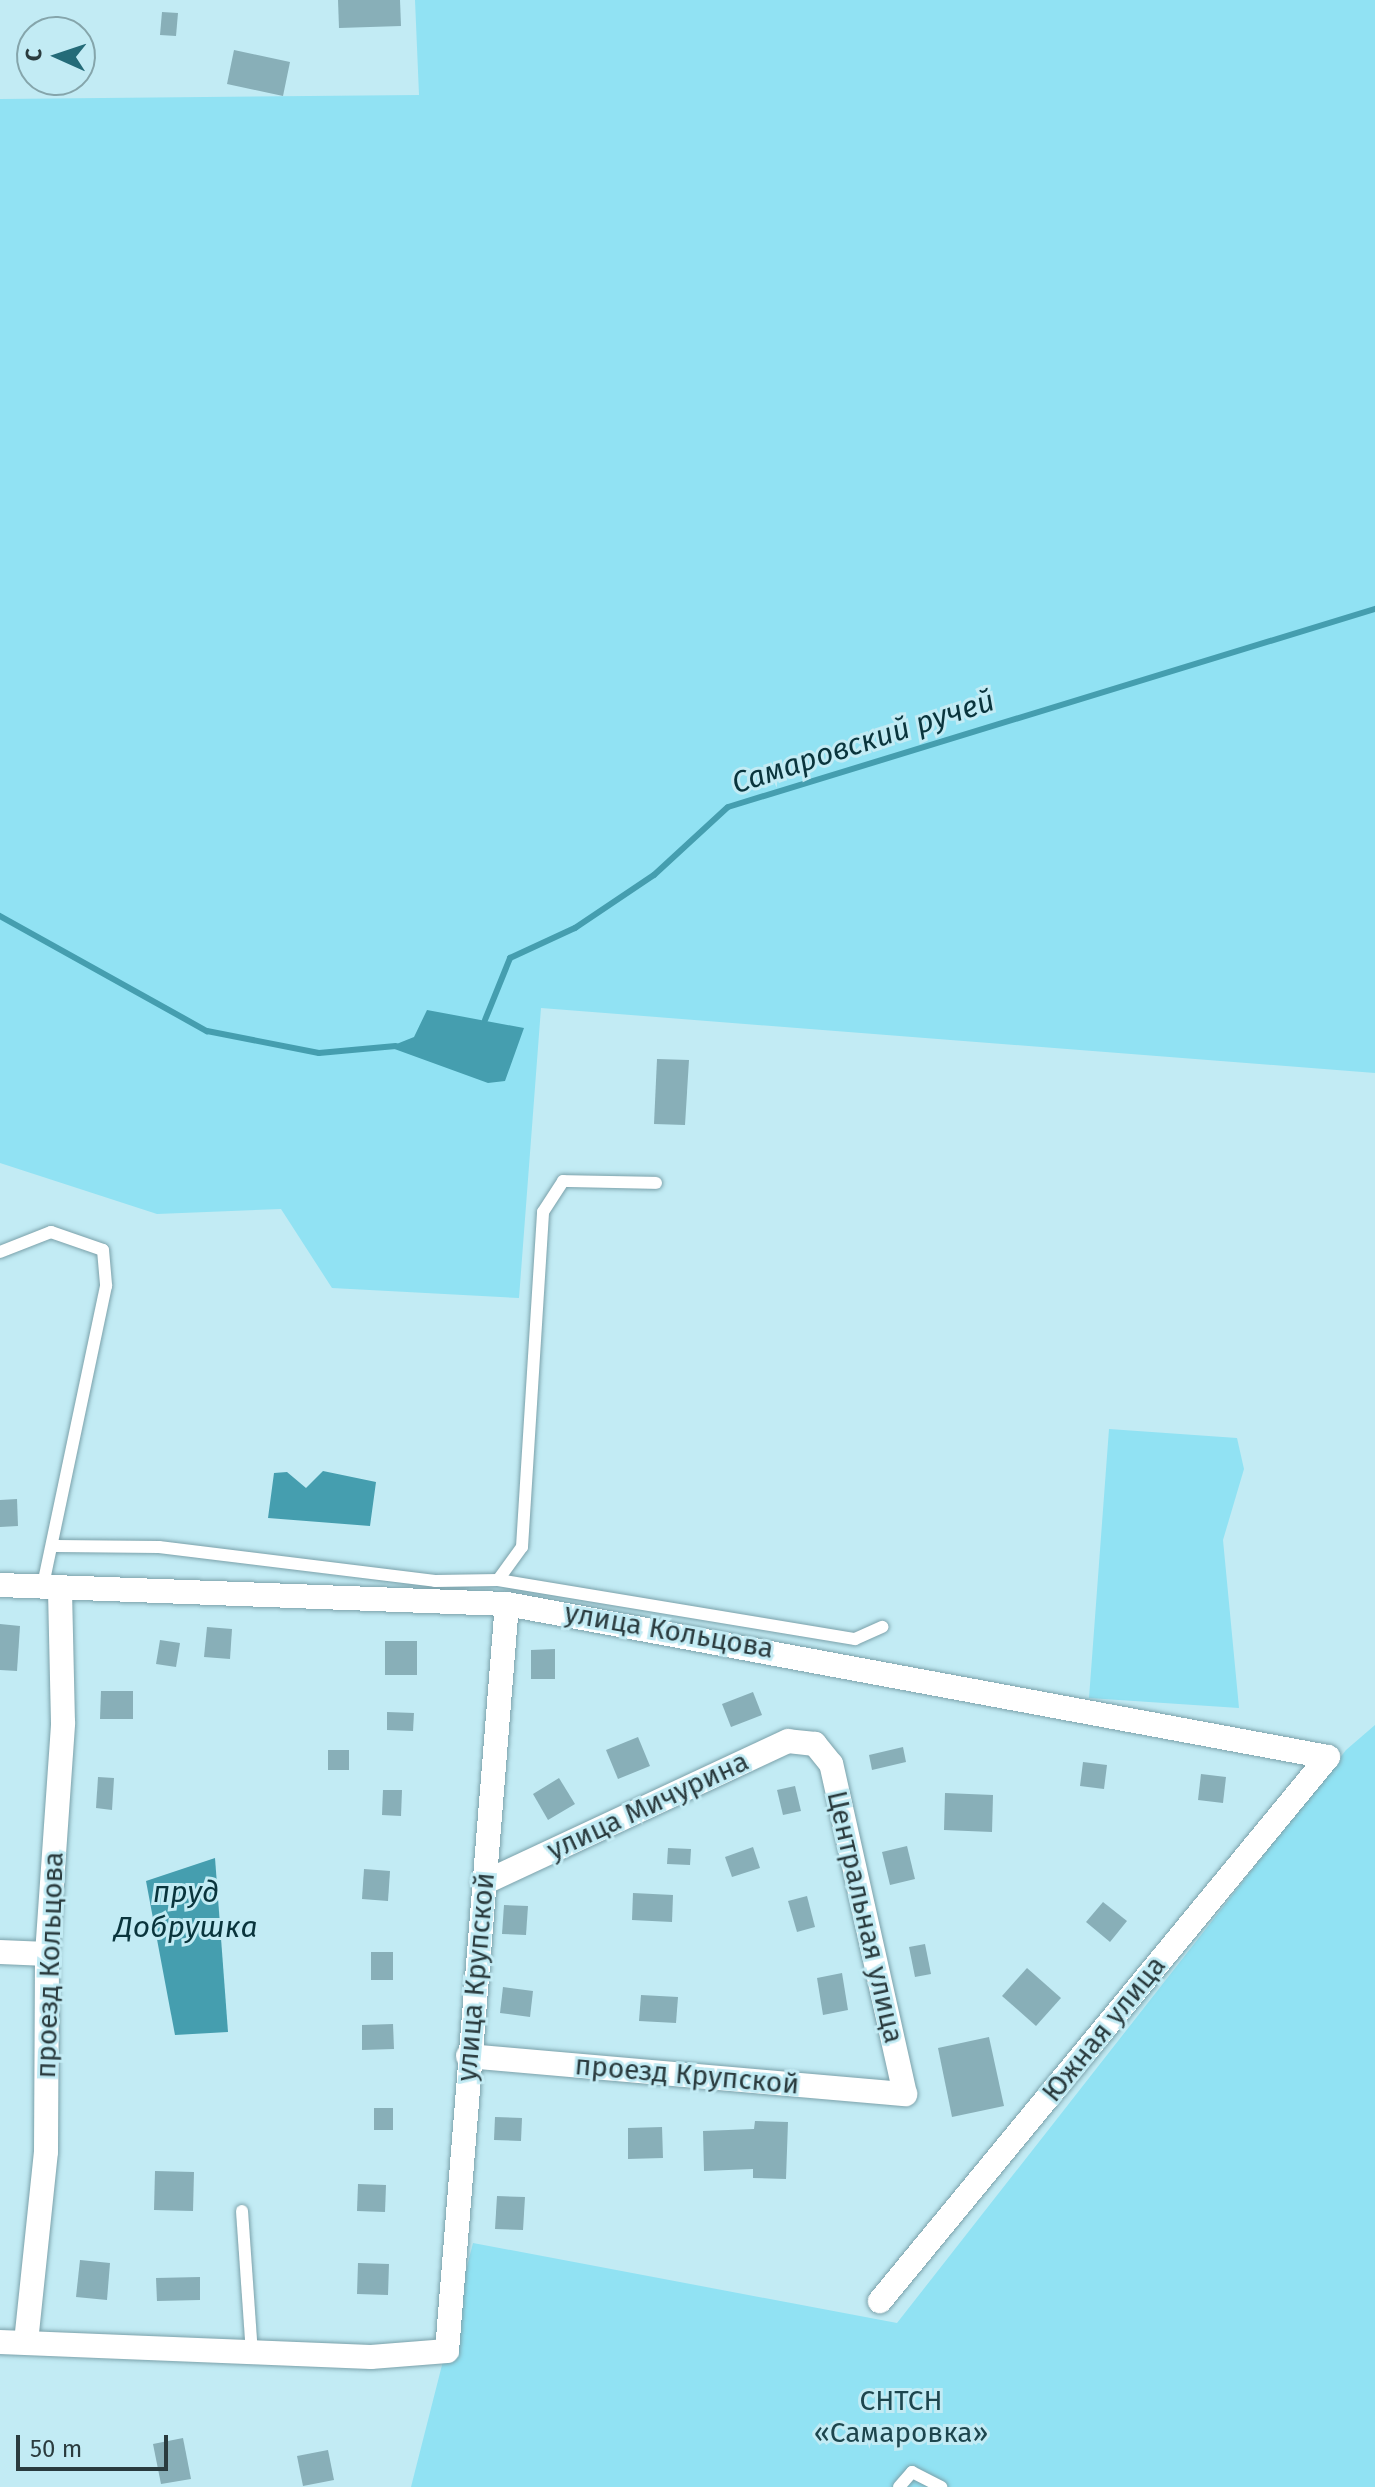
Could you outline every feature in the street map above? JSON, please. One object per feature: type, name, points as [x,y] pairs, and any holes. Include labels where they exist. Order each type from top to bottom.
[{"type":"street","name":"улица Кольцова","points":[[0,1585],[507,1604],[1328,1757]]},
{"type":"street","name":"проезд Кольцова","points":[[26,2342],[46,2152],[47,1954],[63,1723],[52,1587]]},
{"type":"street","name":"улица Крупской","points":[[252,2353],[371,2357],[447,2351],[468,2056],[507,1604]]},
{"type":"street","name":"улица Мичурина","points":[[484,1883],[788,1741],[815,1744]]},
{"type":"street","name":"Центральная улица","points":[[815,1744],[831,1764],[905,2094]]},
{"type":"street","name":"Южная улица","points":[[880,2301],[1328,1757]]},
{"type":"street","points":[[0,1952],[47,1954]]},
{"type":"street","name":"проезд Крупской","points":[[468,2056],[905,2094]]},
{"type":"street","points":[[0,2342],[252,2353]]},
{"type":"lane","points":[[498,1580],[522,1547],[543,1212],[563,1181],[656,1183]]},
{"type":"lane","points":[[0,1252],[51,1232],[103,1250],[106,1286],[56,1546],[52,1587]]},
{"type":"lane","points":[[56,1546],[159,1547],[435,1581],[498,1580],[855,1639],[882,1627]]},
{"type":"lane","points":[[242,2211],[252,2353]]},
{"type":"lane","points":[[899,2487],[912,2472],[941,2487]]},
{"type":"green space","points":[[415,0],[1375,0],[1375,1073],[541,1008],[519,1298],[332,1288],[281,1209],[157,1214],[0,1163],[0,99],[419,95]]},
{"type":"green space","points":[[1109,1429],[1237,1438],[1244,1469],[1223,1540],[1239,1708],[1089,1698]]},
{"type":"green space","name":"СНТСН «Самаровка»","points":[[1375,1725],[1375,2487],[411,2487],[473,2243],[897,2323],[1346,1750]]},
{"type":"water","points":[[427,1010],[524,1028],[505,1081],[488,1083],[389,1047],[414,1037]]},
{"type":"water","points":[[323,1471],[376,1482],[370,1526],[268,1518],[274,1473],[287,1472],[306,1488]]},
{"type":"water","name":"пруд Добрушка","points":[[215,1858],[228,2032],[175,2035],[146,1881]]},
{"type":"building","points":[[338,0],[400,0],[401,26],[339,28]]},
{"type":"building","points":[[162,12],[178,13],[176,36],[160,35]]},
{"type":"building","points":[[234,50],[290,62],[283,96],[227,84]]},
{"type":"building","points":[[657,1059],[689,1060],[685,1125],[654,1124]]},
{"type":"building","points":[[17,1499],[18,1526],[0,1527],[0,1500]]},
{"type":"building","points":[[0,1624],[20,1626],[17,1671],[0,1670]]},
{"type":"building","points":[[207,1627],[232,1629],[230,1659],[204,1657]]},
{"type":"building","points":[[160,1640],[180,1643],[176,1667],[156,1664]]},
{"type":"building","points":[[385,1641],[417,1641],[417,1675],[385,1675]]},
{"type":"building","points":[[555,1649],[555,1679],[531,1679],[531,1650]]},
{"type":"building","points":[[101,1691],[133,1691],[133,1719],[100,1719]]},
{"type":"building","points":[[753,1692],[762,1715],[731,1727],[722,1704]]},
{"type":"building","points":[[387,1712],[414,1713],[413,1731],[387,1730]]},
{"type":"building","points":[[638,1737],[650,1766],[618,1779],[606,1750]]},
{"type":"building","points":[[903,1747],[906,1762],[872,1770],[869,1755]]},
{"type":"building","points":[[328,1750],[349,1750],[349,1770],[328,1770]]},
{"type":"building","points":[[1083,1762],[1107,1765],[1104,1789],[1080,1786]]},
{"type":"building","points":[[1201,1774],[1226,1777],[1223,1803],[1198,1800]]},
{"type":"building","points":[[98,1777],[114,1778],[112,1810],[96,1808]]},
{"type":"building","points":[[559,1778],[575,1804],[548,1820],[533,1794]]},
{"type":"building","points":[[795,1786],[801,1811],[783,1815],[777,1790]]},
{"type":"building","points":[[383,1790],[402,1790],[401,1816],[382,1815]]},
{"type":"building","points":[[945,1793],[993,1795],[992,1832],[944,1830]]},
{"type":"building","points":[[907,1846],[915,1879],[890,1885],[882,1852]]},
{"type":"building","points":[[753,1847],[760,1868],[732,1877],[725,1857]]},
{"type":"building","points":[[668,1848],[691,1849],[690,1865],[667,1864]]},
{"type":"building","points":[[364,1869],[390,1871],[388,1901],[362,1899]]},
{"type":"building","points":[[633,1893],[673,1895],[672,1922],[632,1920]]},
{"type":"building","points":[[807,1896],[815,1927],[797,1932],[788,1901]]},
{"type":"building","points":[[1103,1902],[1127,1921],[1110,1942],[1086,1922]]},
{"type":"building","points":[[504,1905],[528,1906],[526,1935],[502,1934]]},
{"type":"building","points":[[925,1944],[931,1974],[915,1977],[909,1947]]},
{"type":"building","points":[[371,1952],[393,1952],[393,1980],[371,1980]]},
{"type":"building","points":[[1027,1968],[1061,1998],[1036,2026],[1002,1996]]},
{"type":"building","points":[[842,1973],[848,2010],[823,2015],[817,1978]]},
{"type":"building","points":[[503,1987],[533,1991],[530,2017],[500,2013]]},
{"type":"building","points":[[641,1995],[678,1997],[676,2023],[639,2021]]},
{"type":"building","points":[[393,2024],[394,2049],[362,2050],[362,2025]]},
{"type":"building","points":[[989,2037],[1004,2106],[952,2117],[938,2048]]},
{"type":"building","points":[[374,2108],[393,2108],[393,2130],[374,2130]]},
{"type":"building","points":[[495,2117],[522,2118],[521,2141],[494,2140]]},
{"type":"building","points":[[755,2121],[788,2122],[786,2179],[753,2178],[753,2169],[704,2171],[703,2131],[754,2129]]},
{"type":"building","points":[[662,2127],[663,2158],[628,2159],[628,2128]]},
{"type":"building","points":[[155,2171],[194,2172],[193,2211],[154,2210]]},
{"type":"building","points":[[358,2184],[386,2185],[385,2212],[357,2211]]},
{"type":"building","points":[[497,2196],[525,2197],[523,2230],[495,2229]]},
{"type":"building","points":[[80,2260],[110,2263],[107,2300],[76,2297]]},
{"type":"building","points":[[358,2263],[389,2264],[388,2295],[357,2294]]},
{"type":"building","points":[[200,2277],[200,2300],[157,2301],[156,2278]]},
{"type":"building","points":[[183,2438],[191,2479],[161,2484],[153,2444]]},
{"type":"building","points":[[328,2450],[334,2480],[303,2486],[297,2456]]},
{"type":"waterway","name":"Самаровский ручей","points":[[485,1020],[510,958],[575,928],[654,875],[728,807],[1375,609]]},
{"type":"waterway","name":"Самаровский ручей","points":[[0,916],[207,1031],[319,1053],[396,1046]]}]
